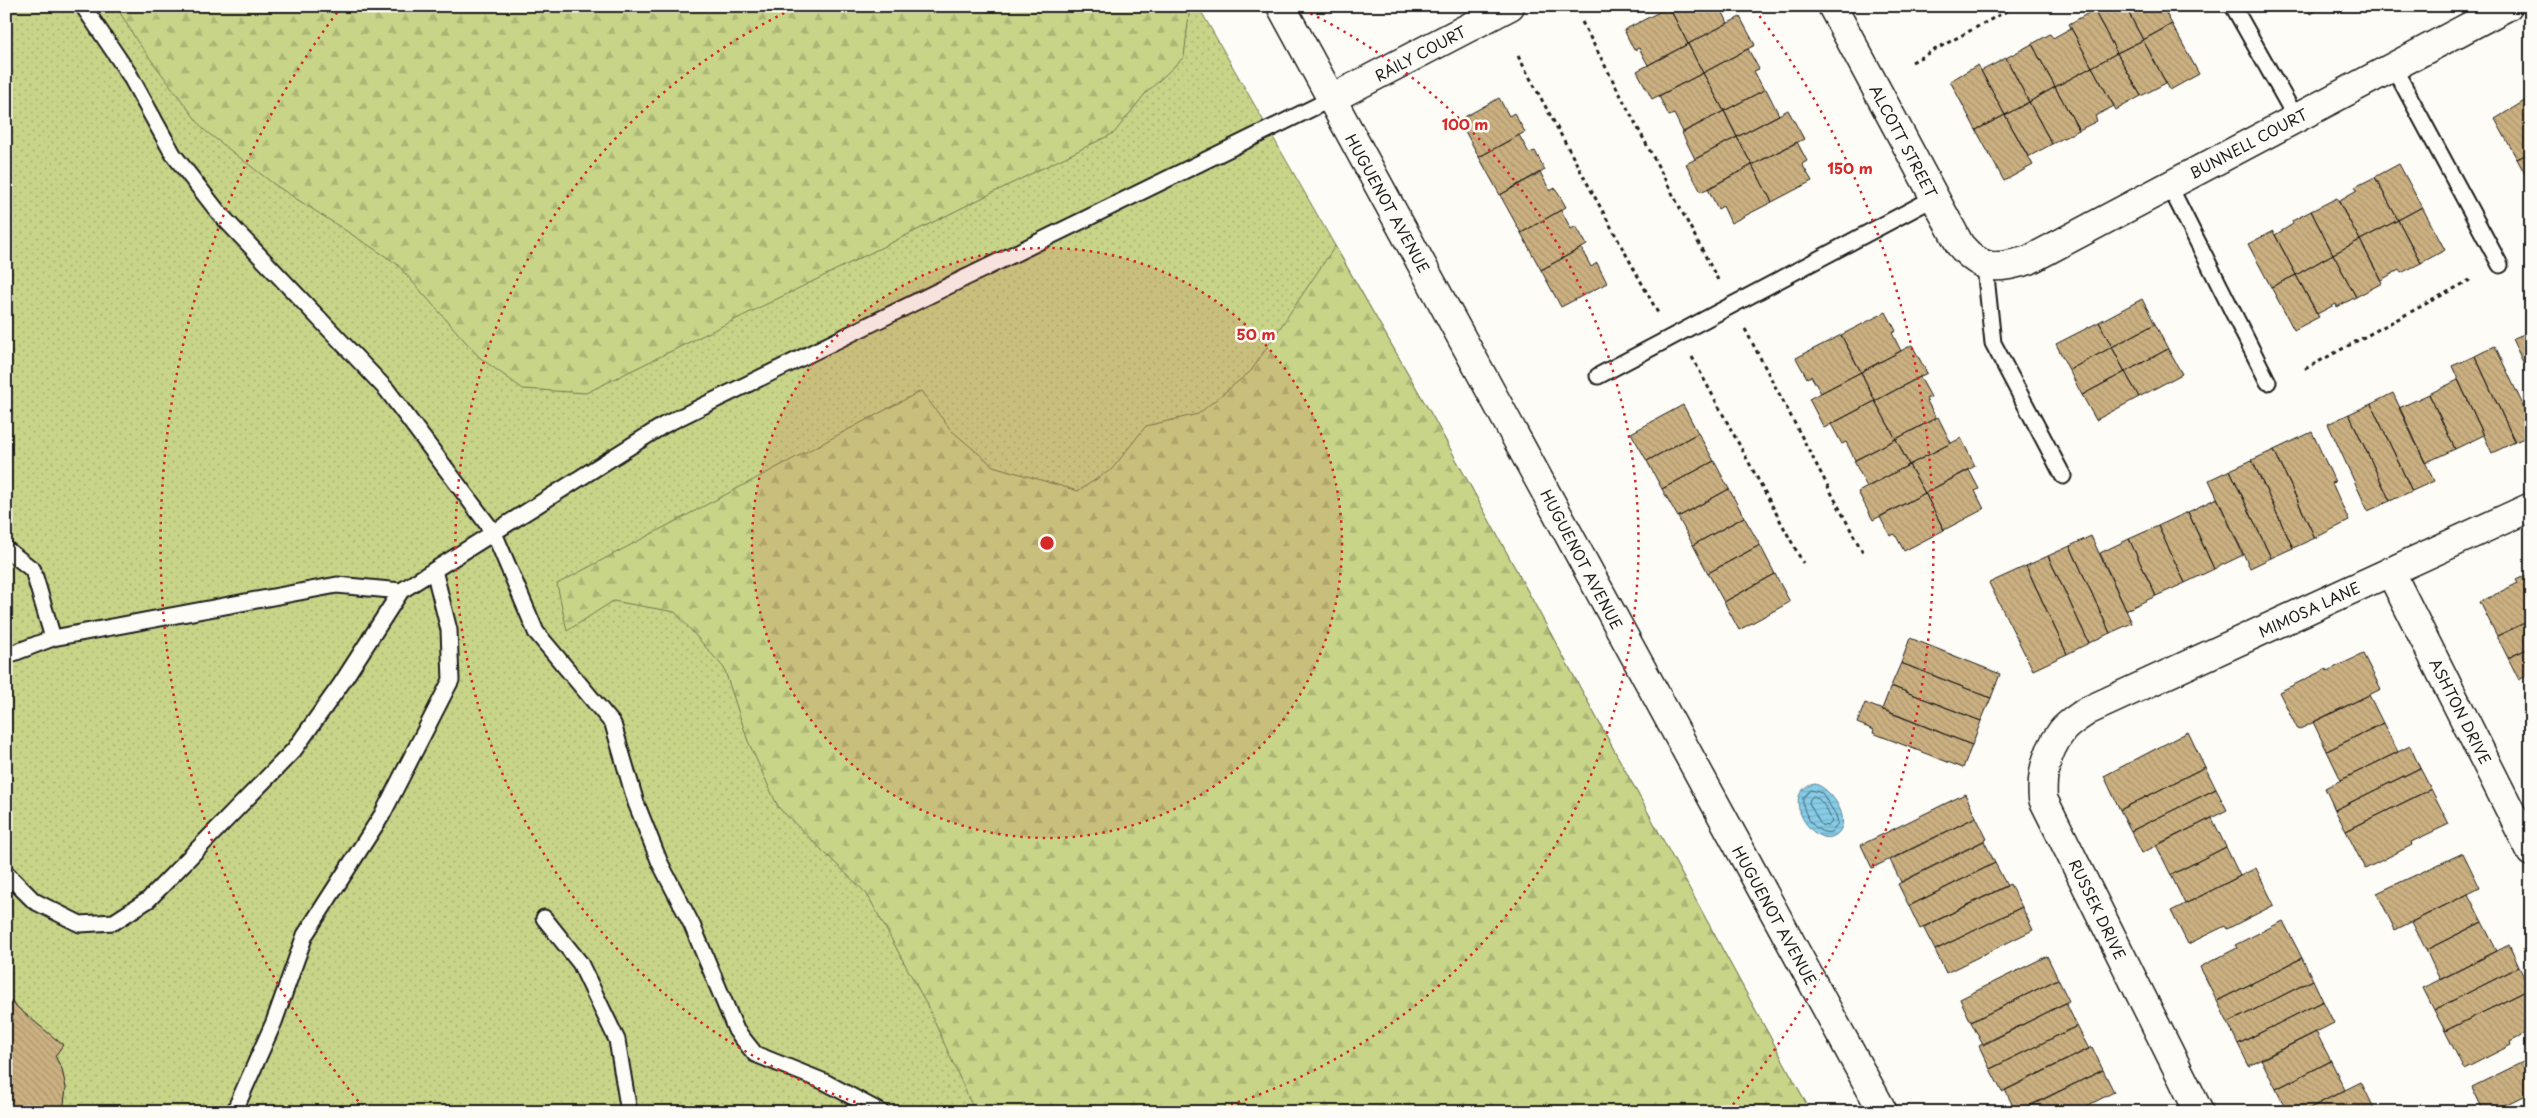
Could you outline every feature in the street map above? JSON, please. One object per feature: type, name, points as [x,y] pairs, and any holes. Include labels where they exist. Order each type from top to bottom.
[{"type":"street","name":"HUGUENOT AVENUE","points":[[1281,6],[1883,1112]]},
{"type":"street","name":"RAILY COURT","points":[[1331,99],[1510,6]]},
{"type":"street","name":"ALCOTT STREET","points":[[1832,6],[1960,245],[1973,260],[1985,267]]},
{"type":"street","name":"BUNNELL COURT","points":[[1985,267],[2005,267],[2028,260],[2508,6]]},
{"type":"street","name":"MIMOSA LANE","points":[[2087,712],[2531,507]]},
{"type":"street","name":"ASHTON DRIVE","points":[[2390,571],[2531,852]]},
{"type":"street","name":"RUSSEK DRIVE","points":[[2087,712],[2062,730],[2046,758],[2042,787],[2043,799],[2197,1111]]},
{"type":"lane","points":[[83,6],[130,74],[179,162],[219,213],[256,254],[291,286],[387,390],[494,533],[536,632],[612,724],[636,803],[660,863],[692,925],[736,1030],[756,1054],[825,1082],[882,1112]]},
{"type":"lane","points":[[2233,6],[2296,118]]},
{"type":"lane","points":[[2394,66],[2500,265]]},
{"type":"lane","points":[[6,873],[34,901],[80,924],[114,922],[148,900],[294,750],[341,684],[402,591],[664,425],[1331,99]]},
{"type":"lane","points":[[2169,185],[2268,382]]},
{"type":"lane","points":[[1598,376],[1934,198]]},
{"type":"lane","points":[[1985,267],[1994,343],[2063,476]]},
{"type":"lane","points":[[6,549],[33,570],[53,638]]},
{"type":"lane","points":[[234,1112],[274,1022],[305,935],[382,815],[450,680],[448,630],[434,570]]},
{"type":"lane","points":[[6,656],[53,638],[337,585],[402,591]]},
{"type":"lane","points":[[544,918],[580,963],[617,1040],[629,1112]]},
{"type":"path","points":[[1912,62],[2016,6]]},
{"type":"path","points":[[1582,22],[1732,305]]},
{"type":"path","points":[[1518,56],[1671,338]]},
{"type":"path","points":[[2305,369],[2470,280]]},
{"type":"path","points":[[1758,354],[1863,553]]},
{"type":"path","points":[[1705,382],[1803,563]]},
{"type":"green space","points":[[6,6],[1198,6],[1434,419],[1811,1112],[6,1112]]},
{"type":"green space","points":[[116,6],[1190,6],[1184,57],[1145,94],[1114,133],[586,393],[523,389],[479,357],[396,263],[275,185],[203,129],[137,41]]},
{"type":"green space","points":[[1335,246],[1434,419],[1811,1112],[975,1112],[927,1005],[867,894],[778,807],[748,741],[724,668],[675,612],[613,601],[567,631],[557,584],[921,391],[951,430],[993,466],[1078,491],[1112,469],[1146,426],[1198,414],[1251,371]]},
{"type":"water","points":[[1815,784],[1827,791],[1841,812],[1842,827],[1838,833],[1829,837],[1820,836],[1811,829],[1803,819],[1799,808],[1799,798],[1804,789]]},
{"type":"building","points":[[1720,6],[1728,23],[1688,44],[1669,7]]},
{"type":"building","points":[[2102,6],[2125,6],[2143,40],[2117,53],[2094,10]]},
{"type":"building","points":[[2125,6],[2162,6],[2172,24],[2143,40]]},
{"type":"building","points":[[2306,6],[2324,6],[2310,14]]},
{"type":"building","points":[[1669,7],[1688,44],[1648,65],[1639,48],[1634,50],[1624,30]]},
{"type":"building","points":[[2094,10],[2117,53],[2092,67],[2069,24]]},
{"type":"building","points":[[1740,17],[1755,45],[1703,73],[1688,44]]},
{"type":"building","points":[[2172,24],[2199,74],[2170,90],[2143,40]]},
{"type":"building","points":[[2071,28],[2092,67],[2055,87],[2032,44],[2050,34],[2053,38]]},
{"type":"building","points":[[2143,40],[2166,83],[2141,96],[2117,53]]},
{"type":"building","points":[[1688,44],[1703,73],[1652,99],[1637,71]]},
{"type":"building","points":[[2032,44],[2055,87],[2029,102],[2006,58]]},
{"type":"building","points":[[1748,49],[1759,69],[1754,71],[1764,90],[1724,111],[1703,73]]},
{"type":"building","points":[[2117,53],[2141,96],[2116,110],[2092,67]]},
{"type":"building","points":[[2006,58],[2029,102],[2005,115],[1981,71]]},
{"type":"building","points":[[1978,65],[2005,115],[1976,130],[1950,81]]},
{"type":"building","points":[[2092,67],[2114,106],[2095,116],[2097,121],[2079,130],[2055,87]]},
{"type":"building","points":[[1703,73],[1724,111],[1683,132],[1674,114],[1669,116],[1659,96]]},
{"type":"building","points":[[2055,87],[2079,130],[2052,144],[2029,102]]},
{"type":"building","points":[[1766,89],[1779,115],[1737,137],[1724,111]]},
{"type":"building","points":[[2531,97],[2531,152],[2517,159],[2495,119]]},
{"type":"building","points":[[1499,98],[1509,116],[1514,113],[1525,132],[1479,157],[1459,120]]},
{"type":"building","points":[[2029,102],[2052,144],[2028,157],[2005,115]]},
{"type":"building","points":[[1788,110],[1804,139],[1752,165],[1737,137]]},
{"type":"building","points":[[1724,111],[1737,137],[1695,159],[1682,133]]},
{"type":"building","points":[[2005,115],[2033,165],[2004,181],[1976,130]]},
{"type":"building","points":[[1519,135],[1529,153],[1535,151],[1545,170],[1500,195],[1479,157]]},
{"type":"building","points":[[1737,137],[1752,165],[1701,192],[1686,164]]},
{"type":"building","points":[[1797,142],[1807,161],[1802,164],[1812,181],[1772,202],[1752,165]]},
{"type":"building","points":[[2531,152],[2531,185],[2517,159]]},
{"type":"building","points":[[2399,164],[2422,207],[2398,220],[2375,177]]},
{"type":"building","points":[[1752,165],[1772,202],[1731,223],[1723,206],[1718,209],[1708,189]]},
{"type":"building","points":[[1540,172],[1550,191],[1555,188],[1566,207],[1521,233],[1500,195]]},
{"type":"building","points":[[2375,177],[2398,220],[2360,240],[2338,201],[2357,190],[2355,187]]},
{"type":"building","points":[[2337,198],[2360,240],[2333,254],[2311,211]]},
{"type":"building","points":[[2422,207],[2445,250],[2421,263],[2398,220]]},
{"type":"building","points":[[1561,210],[1571,229],[1576,226],[1587,245],[1541,270],[1521,233]]},
{"type":"building","points":[[2311,211],[2333,254],[2296,275],[2275,235],[2293,224],[2292,221]]},
{"type":"building","points":[[2398,220],[2421,263],[2401,273],[2399,270],[2381,280],[2360,240]]},
{"type":"building","points":[[2273,231],[2296,275],[2271,287],[2248,244]]},
{"type":"building","points":[[2360,240],[2382,283],[2356,297],[2333,254]]},
{"type":"building","points":[[1581,248],[1591,267],[1597,263],[1607,283],[1561,307],[1541,270]]},
{"type":"building","points":[[2333,254],[2356,297],[2337,307],[2336,304],[2317,314],[2296,275]]},
{"type":"building","points":[[2296,275],[2319,317],[2294,330],[2271,287]]},
{"type":"building","points":[[2142,299],[2155,324],[2112,347],[2099,322]]},
{"type":"building","points":[[1886,312],[1896,331],[1892,333],[1901,351],[1861,372],[1841,335]]},
{"type":"building","points":[[2099,322],[2112,347],[2069,370],[2056,344]]},
{"type":"building","points":[[2155,324],[2168,349],[2125,372],[2112,347]]},
{"type":"building","points":[[2531,331],[2531,379],[2512,339]]},
{"type":"building","points":[[1841,335],[1861,372],[1821,393],[1811,376],[1807,378],[1796,358]]},
{"type":"building","points":[[1912,345],[1927,373],[1875,401],[1861,372]]},
{"type":"building","points":[[2495,346],[2531,422],[2531,435],[2515,442],[2475,356]]},
{"type":"building","points":[[2112,347],[2125,372],[2082,395],[2069,370]]},
{"type":"building","points":[[2168,349],[2182,374],[2139,397],[2125,372]]},
{"type":"building","points":[[2475,356],[2515,442],[2492,453],[2452,366]]},
{"type":"building","points":[[1861,372],[1875,401],[1824,428],[1809,399]]},
{"type":"building","points":[[2125,372],[2139,397],[2096,420],[2082,395]]},
{"type":"building","points":[[1920,377],[1931,397],[1926,399],[1936,418],[1896,439],[1875,401]]},
{"type":"building","points":[[2458,380],[2484,435],[2455,449],[2429,394]]},
{"type":"building","points":[[2393,393],[2434,481],[2412,491],[2371,404]]},
{"type":"building","points":[[2429,394],[2455,449],[2425,463],[2399,408]]},
{"type":"building","points":[[1875,401],[1896,439],[1855,460],[1846,442],[1842,444],[1831,424]]},
{"type":"building","points":[[2371,404],[2412,491],[2390,501],[2349,414]]},
{"type":"building","points":[[1683,405],[1698,433],[1647,461],[1631,433]]},
{"type":"building","points":[[2349,414],[2390,501],[2368,511],[2328,424]]},
{"type":"building","points":[[1938,417],[1951,443],[1909,465],[1896,439]]},
{"type":"building","points":[[2312,432],[2335,482],[2332,483],[2349,521],[2315,538],[2274,450]]},
{"type":"building","points":[[1698,433],[1714,461],[1662,489],[1647,461]]},
{"type":"building","points":[[1961,438],[1975,466],[1925,493],[1909,465]]},
{"type":"building","points":[[1896,439],[1909,465],[1867,487],[1854,461]]},
{"type":"building","points":[[2274,450],[2315,538],[2293,548],[2252,460]]},
{"type":"building","points":[[2252,460],[2293,548],[2271,558],[2230,470]]},
{"type":"building","points":[[1714,461],[1729,489],[1678,517],[1662,489]]},
{"type":"building","points":[[1909,465],[1925,493],[1873,520],[1858,492]]},
{"type":"building","points":[[1969,470],[1979,489],[1975,491],[1984,509],[1944,530],[1925,493]]},
{"type":"building","points":[[2230,470],[2271,558],[2250,568],[2209,480]]},
{"type":"building","points":[[1729,489],[1744,517],[1693,545],[1678,517]]},
{"type":"building","points":[[1925,493],[1944,530],[1904,551],[1895,534],[1890,536],[1880,517]]},
{"type":"building","points":[[2217,498],[2243,555],[2214,569],[2188,512]]},
{"type":"building","points":[[2188,512],[2214,569],[2185,583],[2158,526]]},
{"type":"building","points":[[1744,517],[1760,545],[1708,573],[1693,545]]},
{"type":"building","points":[[2158,526],[2185,583],[2156,596],[2129,539]]},
{"type":"building","points":[[2091,536],[2132,623],[2110,633],[2070,546]]},
{"type":"building","points":[[2129,539],[2156,596],[2126,610],[2100,553]]},
{"type":"building","points":[[1760,545],[1775,574],[1724,602],[1708,573]]},
{"type":"building","points":[[2070,546],[2110,633],[2089,643],[2048,556]]},
{"type":"building","points":[[2048,556],[2089,643],[2067,654],[2026,566]]},
{"type":"building","points":[[2026,566],[2067,654],[2033,670],[1989,583]]},
{"type":"building","points":[[2531,573],[2531,620],[2497,636],[2480,602],[2518,583],[2516,580]]},
{"type":"building","points":[[1775,574],[1790,602],[1739,630],[1724,602]]},
{"type":"building","points":[[2531,620],[2531,647],[2508,658],[2497,636]]},
{"type":"building","points":[[1910,638],[2000,674],[1991,698],[1901,663]]},
{"type":"building","points":[[2531,647],[2531,673],[2519,680],[2508,658]]},
{"type":"building","points":[[2363,654],[2381,689],[2298,730],[2279,692],[2326,669],[2327,671]]},
{"type":"building","points":[[1901,663],[1991,698],[1981,721],[1891,686]]},
{"type":"building","points":[[1891,686],[1981,721],[1972,745],[1882,709]]},
{"type":"building","points":[[2369,695],[2383,723],[2327,751],[2313,722]]},
{"type":"building","points":[[1865,703],[1972,745],[1963,768],[1873,733],[1874,730],[1857,723]]},
{"type":"building","points":[[2383,723],[2398,752],[2341,780],[2327,751]]},
{"type":"building","points":[[2188,732],[2205,767],[2120,810],[2104,776]]},
{"type":"building","points":[[2410,746],[2420,768],[2335,810],[2325,788]]},
{"type":"building","points":[[2205,767],[2216,789],[2131,831],[2120,810]]},
{"type":"building","points":[[2420,768],[2431,789],[2346,831],[2335,810]]},
{"type":"building","points":[[2216,789],[2227,810],[2142,853],[2131,831]]},
{"type":"building","points":[[2431,789],[2449,824],[2411,842],[2412,845],[2365,869],[2346,831]]},
{"type":"building","points":[[1965,794],[1976,817],[1872,868],[1861,845]]},
{"type":"building","points":[[1976,817],[1987,839],[1901,882],[1890,860]]},
{"type":"building","points":[[2212,818],[2226,847],[2171,875],[2156,845]]},
{"type":"building","points":[[1984,841],[1995,863],[1909,906],[1898,884]]},
{"type":"building","points":[[2226,847],[2240,876],[2185,904],[2171,875]]},
{"type":"building","points":[[2463,853],[2480,888],[2395,930],[2377,893]]},
{"type":"building","points":[[1995,863],[2007,886],[1920,929],[1909,906]]},
{"type":"building","points":[[2256,868],[2274,905],[2227,929],[2225,926],[2188,944],[2171,911]]},
{"type":"building","points":[[2010,884],[2022,907],[1935,950],[1923,927]]},
{"type":"building","points":[[2468,894],[2482,922],[2426,950],[2412,922]]},
{"type":"building","points":[[2022,907],[2033,930],[1946,973],[1935,950]]},
{"type":"building","points":[[2283,921],[2302,958],[2217,1001],[2200,967],[2237,948],[2235,945]]},
{"type":"building","points":[[2482,922],[2497,951],[2440,980],[2426,950]]},
{"type":"building","points":[[2509,945],[2519,967],[2434,1010],[2423,988]]},
{"type":"building","points":[[2047,956],[2058,979],[1971,1022],[1960,999]]},
{"type":"building","points":[[2302,958],[2313,980],[2228,1023],[2217,1001]]},
{"type":"building","points":[[2519,967],[2530,989],[2445,1031],[2434,1010]]},
{"type":"building","points":[[2058,979],[2069,1001],[1983,1045],[1971,1022]]},
{"type":"building","points":[[2313,980],[2323,1001],[2238,1044],[2228,1023]]},
{"type":"building","points":[[2530,989],[2531,1031],[2510,1042],[2511,1045],[2464,1069],[2445,1031]]},
{"type":"building","points":[[6,998],[63,1045],[55,1056],[62,1069],[66,1088],[63,1112],[6,1112]]},
{"type":"building","points":[[2323,1001],[2334,1023],[2249,1066],[2238,1044]]},
{"type":"building","points":[[2066,1003],[2077,1026],[1990,1069],[1979,1046]]},
{"type":"building","points":[[2077,1026],[2089,1049],[2002,1092],[1990,1069]]},
{"type":"building","points":[[2316,1032],[2331,1061],[2276,1089],[2261,1059]]},
{"type":"building","points":[[2092,1047],[2103,1070],[2016,1112],[2005,1090]]},
{"type":"building","points":[[2531,1058],[2531,1092],[2491,1112],[2484,1112],[2472,1087]]},
{"type":"building","points":[[2331,1061],[2345,1090],[2302,1112],[2287,1112],[2276,1089]]},
{"type":"building","points":[[2103,1070],[2114,1092],[2075,1112],[2018,1112]]},
{"type":"building","points":[[2361,1082],[2376,1112],[2302,1112],[2345,1090]]}]
